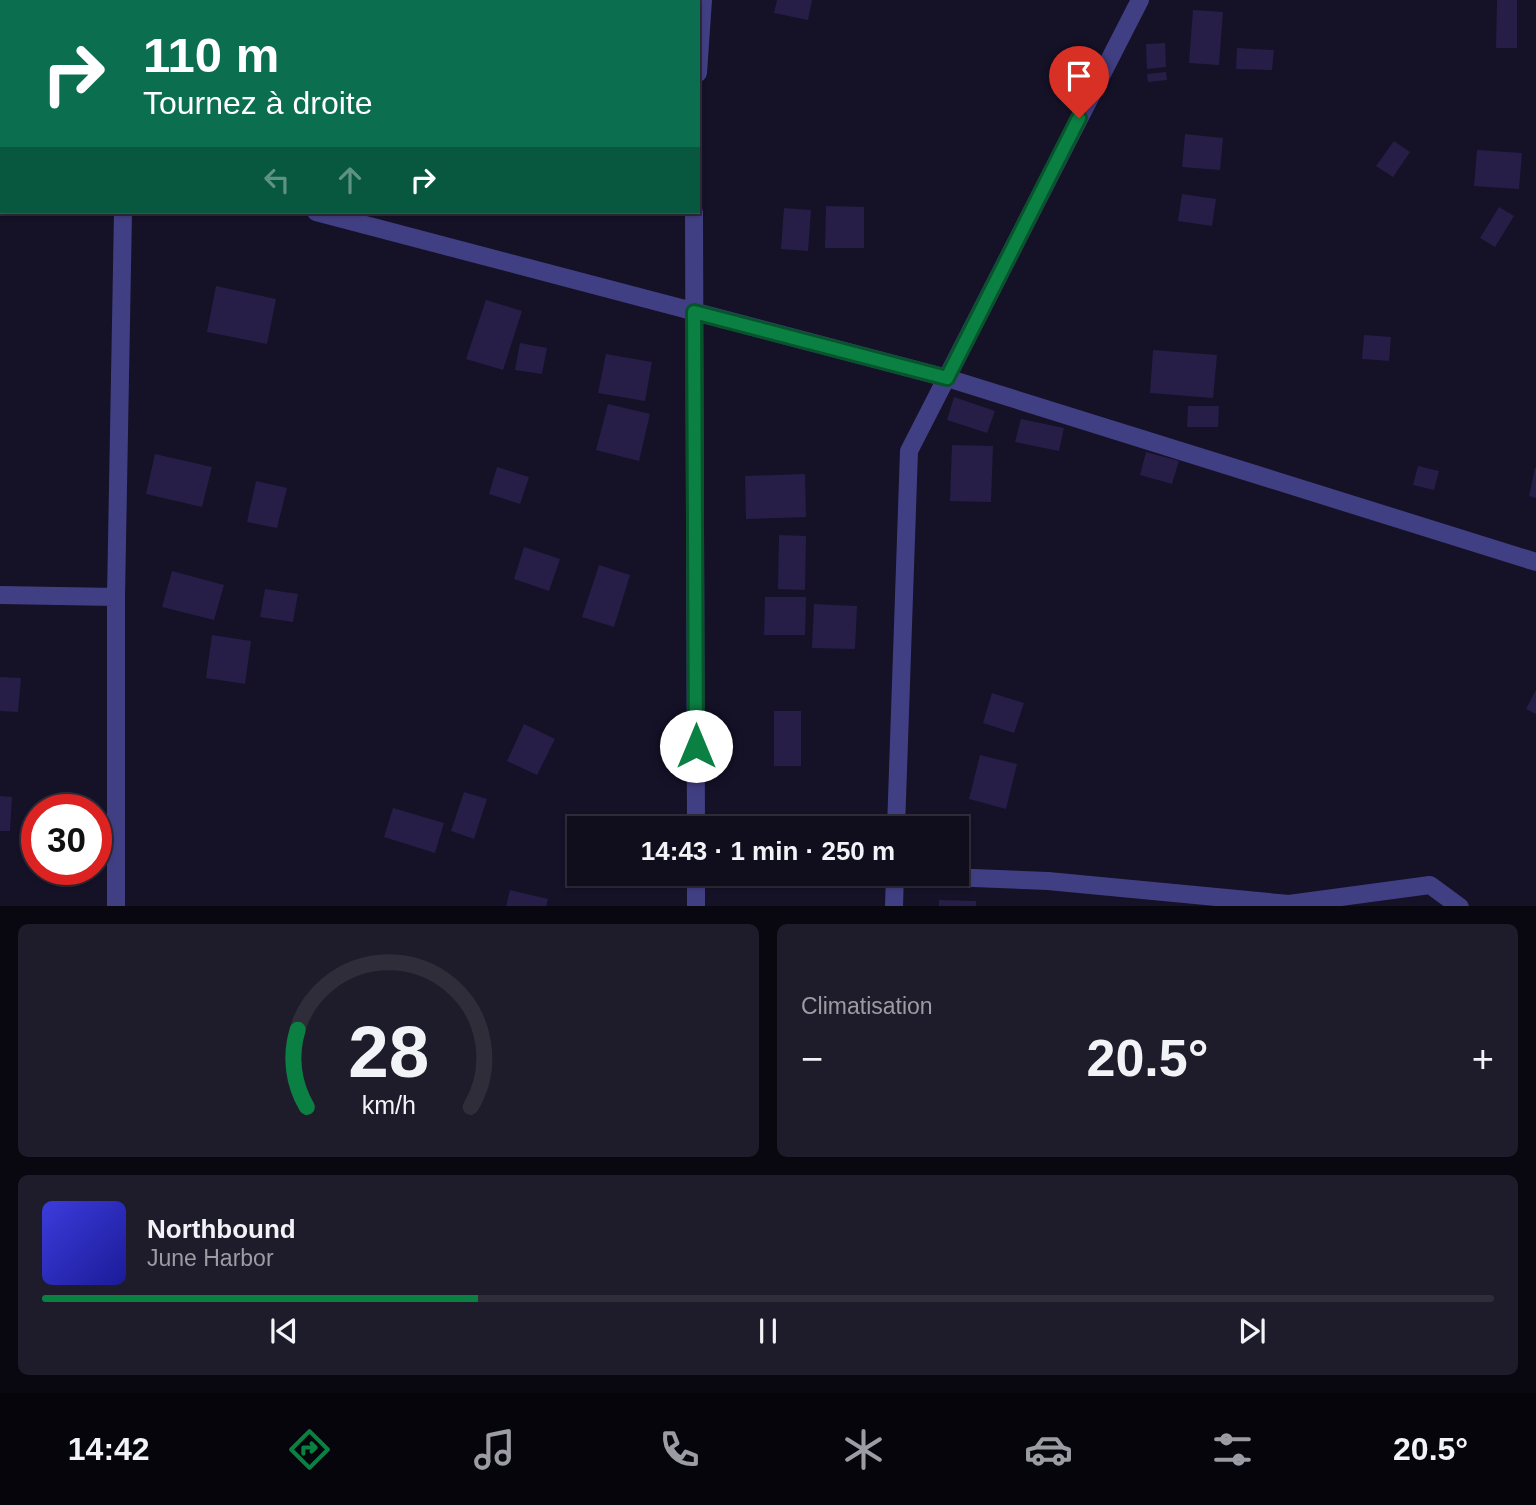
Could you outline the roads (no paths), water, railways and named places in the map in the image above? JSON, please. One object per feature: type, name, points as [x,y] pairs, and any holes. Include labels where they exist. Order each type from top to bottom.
[{"type":"street","points":[[700,44],[703,0]]},
{"type":"street","points":[[896,816],[909,451],[1140,0]]},
{"type":"street","points":[[116,906],[116,597],[123,214]]},
{"type":"street","points":[[324,214],[947,378],[1536,562]]},
{"type":"street","points":[[694,214],[696,816]]},
{"type":"street","points":[[0,595],[116,597]]},
{"type":"street","points":[[969,877],[1048,881],[1289,904],[1430,885],[1460,906]]},
{"type":"street","points":[[696,886],[696,906]]},
{"type":"street","points":[[894,906],[895,886]]}]
